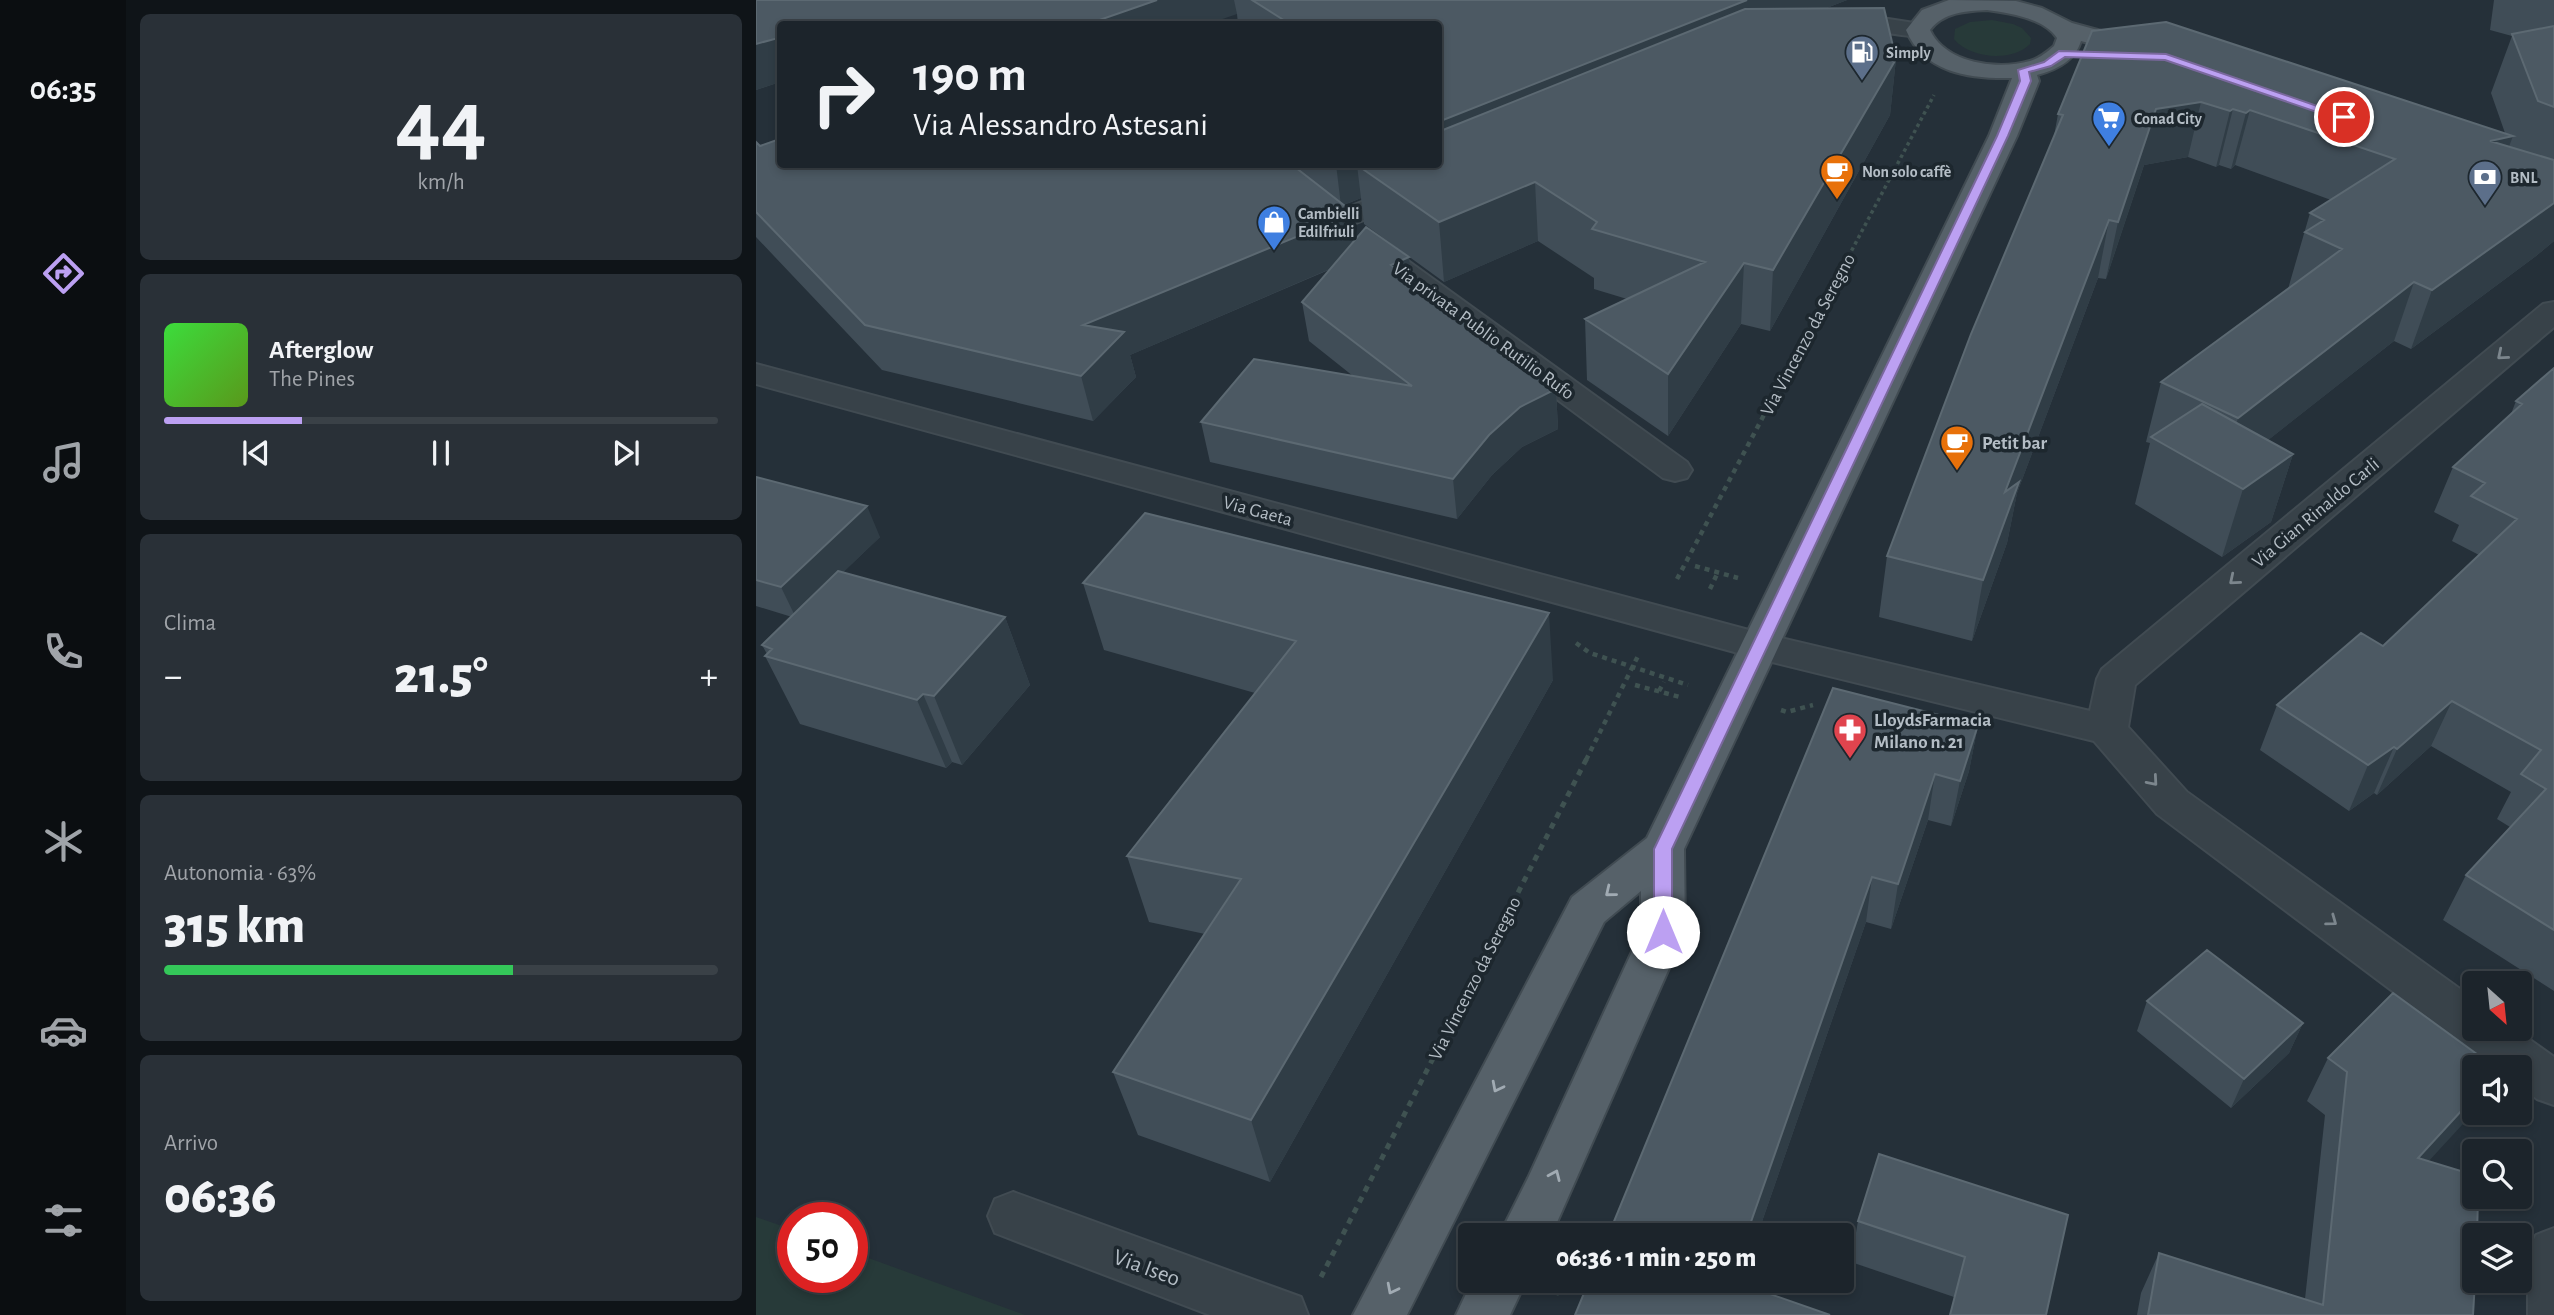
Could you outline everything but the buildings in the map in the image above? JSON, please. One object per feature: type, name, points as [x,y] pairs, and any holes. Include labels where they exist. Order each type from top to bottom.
[{"type":"main road","points":[[2062,28],[2068,45],[2063,54],[2048,64],[2023,70],[1982,70],[1941,59],[1919,40],[1925,15],[1984,1],[2031,10],[2049,18],[2062,28],[2166,57],[2063,54]]},
{"type":"main road","points":[[1982,70],[2010,120]]},
{"type":"main road","points":[[1379,1315],[1588,910],[1663,849],[2010,120],[2026,81],[2023,70]]},
{"type":"main road","points":[[1531,1223],[1663,932],[1663,849]]},
{"type":"main road","points":[[1482,1315],[1494,1293]]},
{"type":"street","points":[[1806,31],[1882,26],[1925,15]]},
{"type":"street","name":"Via privata Publio Rutilio Rufo","points":[[1429,183],[1326,214],[1675,470]]},
{"type":"street","name":"Via Gian Rinaldo Carli","points":[[2108,730],[2116,679],[2554,311]]},
{"type":"street","name":"Via Gaeta","points":[[756,374],[1760,646]]},
{"type":"street","points":[[1760,646],[2108,730],[2172,803],[2462,1017]]},
{"type":"street","points":[[2495,1041],[2554,1084]]},
{"type":"street","name":"Via Iseo","points":[[1013,1216],[1162,1273],[1298,1302]]},
{"type":"street","points":[[2553,1315],[2554,1252]]},
{"type":"path","name":"Via Vincenzo da Seregno","points":[[1675,584],[1936,92]]},
{"type":"path","points":[[1695,566],[1742,579]]},
{"type":"path","points":[[1710,590],[1718,572]]},
{"type":"path","name":"Via Vincenzo da Seregno","points":[[1298,1302],[1638,655]]},
{"type":"path","points":[[1659,691],[1664,682]]},
{"type":"path","points":[[1634,685],[1680,697]]},
{"type":"green space","points":[[1992,20],[2022,28],[2031,38],[2030,44],[2013,54],[1992,56],[1970,51],[1954,39],[1955,29],[1970,22]]},
{"type":"green space","points":[[756,1217],[777,1224],[777,1293],[868,1293],[868,1258],[1025,1315],[756,1315]]},
{"type":"place","name":"Simply","points":[[1862,82]]},
{"type":"place","name":"Conad City","points":[[2109,148]]},
{"type":"place","name":"Non solo caffè","points":[[1837,201]]},
{"type":"place","name":"BNL","points":[[2485,207]]},
{"type":"place","name":"Cambielli Edilfriuli","points":[[1274,252]]},
{"type":"place","name":"Petit bar","points":[[1957,472]]},
{"type":"place","name":"LloydsFarmacia Milano n. 21","points":[[1850,760]]},
{"type":"route","points":[[1663,932],[1663,849],[2003,136],[2026,81],[2023,70],[2048,64],[2063,54],[2166,57],[2344,117]]}]
